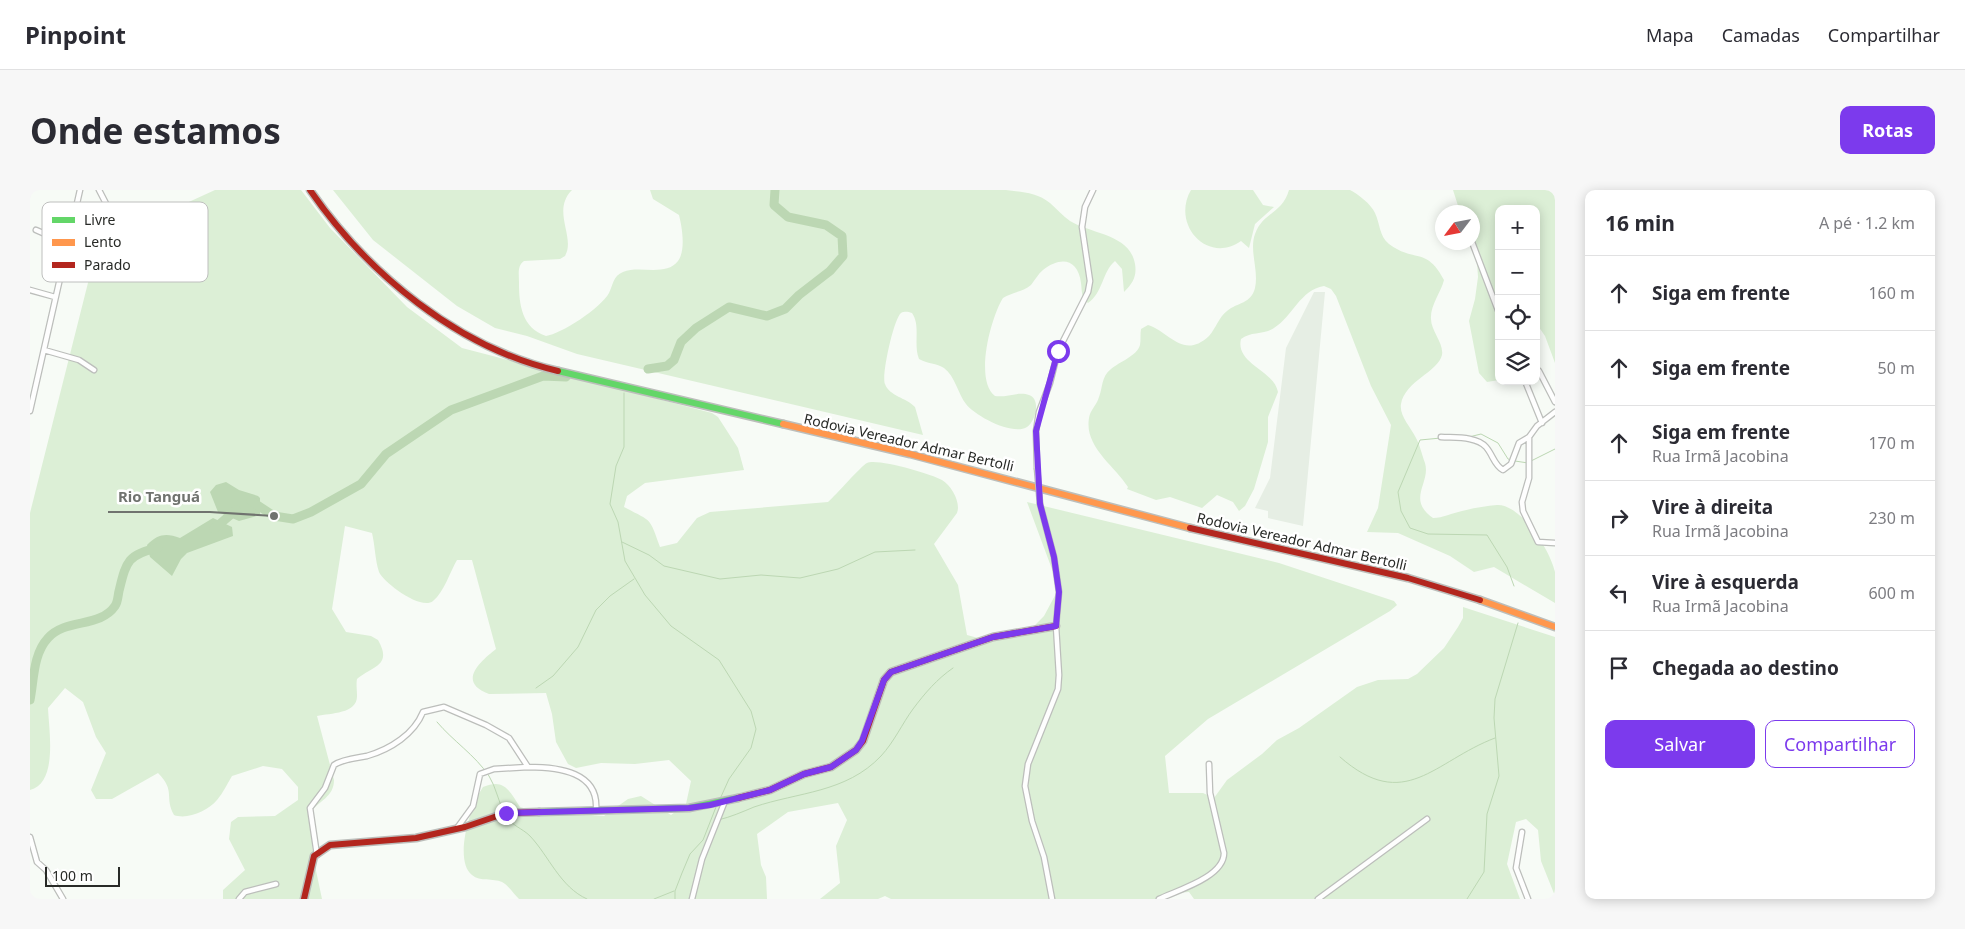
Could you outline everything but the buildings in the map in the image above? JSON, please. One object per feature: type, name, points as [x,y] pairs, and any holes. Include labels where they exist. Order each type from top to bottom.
[{"type":"main road","name":"Rodovia Vereador Admar Bertolli","points":[[310,190],[341,233],[376,269],[410,297],[442,320],[480,343],[526,364],[910,454],[1195,529],[1408,578],[1500,606],[1555,627]]},
{"type":"main road","points":[[304,899],[314,856],[330,845],[416,838],[456,829],[506,813],[689,808],[770,790],[804,774],[831,767],[856,750],[862,741],[884,680],[891,672],[993,637],[1056,626]]},
{"type":"street","points":[[99,190],[105,202]]},
{"type":"street","points":[[1052,899],[1044,857],[1032,820],[1025,786],[1028,764],[1058,689],[1056,626],[1059,592],[1054,557],[1040,504],[1036,431],[1058,351],[1088,292],[1090,281],[1082,227],[1085,206],[1093,190]]},
{"type":"street","points":[[36,230],[42,233]]},
{"type":"street","points":[[1475,250],[1495,302]]},
{"type":"street","points":[[30,411],[59,282]]},
{"type":"street","points":[[30,290],[55,297]]},
{"type":"street","points":[[44,350],[79,360],[94,370]]},
{"type":"street","points":[[1540,373],[1555,402]]},
{"type":"street","points":[[1527,385],[1542,422]]},
{"type":"street","points":[[1441,437],[1476,440],[1486,446],[1498,467],[1503,470],[1511,464],[1519,443],[1529,437],[1542,422],[1555,412]]},
{"type":"street","points":[[1529,437],[1529,478],[1522,502],[1524,511],[1538,542],[1555,543]]},
{"type":"street","points":[[317,854],[310,808],[325,788],[334,766],[370,755],[409,734],[417,725],[423,712],[429,709],[444,707],[486,725],[509,738],[528,767]]},
{"type":"street","points":[[1159,899],[1200,880],[1219,868],[1224,862],[1224,853],[1210,793],[1208,764]]},
{"type":"street","points":[[456,829],[473,806],[480,774],[494,769],[548,767],[586,780],[595,791],[596,810]]},
{"type":"street","points":[[692,899],[702,859],[725,801]]},
{"type":"street","points":[[1318,899],[1427,819]]},
{"type":"street","points":[[1522,832],[1516,868],[1528,899]]},
{"type":"street","points":[[30,837],[37,862],[46,870],[63,899]]},
{"type":"street","points":[[240,899],[245,892],[276,884]]},
{"type":"shaded area","points":[[215,190],[301,190],[330,228],[407,307],[462,348],[712,413],[718,417],[738,448],[744,470],[645,483],[627,496],[624,507],[648,521],[654,530],[660,547],[677,543],[697,518],[710,512],[828,502],[864,465],[873,462],[904,467],[927,474],[942,480],[952,490],[958,504],[957,513],[934,544],[958,585],[967,635],[985,640],[1033,627],[1044,616],[1059,588],[1027,502],[1279,563],[1394,601],[1397,605],[1390,611],[1208,719],[1165,756],[1169,793],[1203,793],[1214,798],[1227,780],[1262,754],[1277,740],[1299,728],[1357,687],[1378,680],[1408,679],[1417,674],[1444,648],[1463,618],[1463,607],[1555,637],[1555,896],[1541,861],[1538,830],[1526,819],[1516,822],[1507,864],[1520,899],[1194,899],[1189,892],[1176,893],[1167,899],[891,899],[885,896],[878,899],[820,899],[840,883],[836,846],[847,820],[838,803],[788,812],[757,834],[761,865],[766,877],[767,899],[519,899],[502,882],[475,877],[467,868],[464,857],[466,832],[469,818],[483,787],[496,784],[501,785],[509,791],[520,807],[552,816],[579,814],[604,816],[628,799],[641,796],[671,815],[686,804],[691,781],[669,760],[635,764],[601,763],[576,768],[568,764],[556,742],[552,714],[546,693],[489,694],[474,684],[474,672],[478,665],[496,649],[472,560],[457,560],[437,597],[427,603],[420,602],[403,594],[382,577],[379,572],[372,533],[345,526],[332,609],[346,632],[371,636],[378,640],[383,655],[379,664],[357,679],[357,695],[353,706],[343,712],[317,716],[334,780],[332,791],[329,795],[309,813],[314,861],[322,899],[223,899],[223,890],[245,870],[229,839],[231,822],[238,817],[275,816],[298,800],[298,787],[282,769],[263,766],[232,776],[213,804],[197,814],[185,816],[174,815],[171,809],[167,785],[158,773],[112,799],[96,799],[91,790],[106,753],[96,737],[83,702],[65,688],[48,708],[50,755],[45,777],[39,785],[30,790],[30,513],[88,282],[208,282],[208,202],[189,202]]},
{"type":"shaded area","points":[[333,190],[572,190],[566,198],[563,215],[568,241],[568,249],[565,256],[560,259],[524,261],[519,268],[520,299],[524,315],[532,327],[546,336],[561,331],[590,313],[605,299],[615,278],[623,272],[629,270],[660,270],[673,266],[678,261],[683,245],[679,215],[653,199],[650,190],[1006,190],[1023,192],[1045,199],[1070,221],[1108,236],[1126,246],[1132,254],[1135,264],[1135,276],[1124,292],[1122,269],[1115,261],[1107,271],[1097,294],[1088,303],[1083,297],[1076,269],[1068,262],[1056,263],[1043,270],[1028,287],[1003,298],[998,307],[990,333],[985,363],[986,377],[989,388],[995,396],[1025,394],[1033,397],[1036,405],[1035,415],[1027,427],[1021,429],[1004,427],[977,414],[966,404],[948,371],[941,366],[919,359],[915,318],[912,313],[901,313],[895,325],[889,347],[884,379],[890,391],[915,407],[923,435],[577,354],[527,336],[495,328],[457,306],[373,240]]},
{"type":"shaded area","points":[[1191,190],[1253,190],[1263,205],[1274,207],[1255,224],[1249,248],[1241,241],[1228,247],[1216,248],[1205,244],[1196,237],[1189,227],[1186,216],[1186,203]]},
{"type":"shaded area","points":[[1289,190],[1350,190],[1371,206],[1377,217],[1381,233],[1389,244],[1398,250],[1425,259],[1437,269],[1444,280],[1432,309],[1431,319],[1441,346],[1442,355],[1434,367],[1409,389],[1401,404],[1402,413],[1414,434],[1425,463],[1426,470],[1421,491],[1421,504],[1425,511],[1433,518],[1497,505],[1515,512],[1525,520],[1541,541],[1552,563],[1555,572],[1555,603],[1494,567],[1474,572],[1450,556],[1398,533],[1367,532],[1378,508],[1391,425],[1371,386],[1336,296],[1331,289],[1324,286],[1316,288],[1303,298],[1281,323],[1274,328],[1241,339],[1241,348],[1244,355],[1270,378],[1278,392],[1268,417],[1268,442],[1254,489],[1245,506],[1239,511],[1233,502],[1217,495],[1202,508],[1170,497],[1156,500],[1127,489],[1128,487],[1096,447],[1091,438],[1089,418],[1108,372],[1138,349],[1141,329],[1148,325],[1184,345],[1200,343],[1209,336],[1227,311],[1250,297],[1255,288],[1256,281],[1253,247],[1255,234],[1263,221],[1282,204]]},
{"type":"shaded area","points":[[1453,190],[1555,190],[1555,363],[1545,336],[1540,329],[1540,205],[1495,205],[1495,381],[1487,382],[1479,373],[1469,321],[1478,277],[1477,262],[1473,250],[1480,250],[1480,205],[1458,205]]},
{"type":"shaded area","points":[[1314,292],[1325,292],[1303,526],[1268,518],[1268,511],[1255,508],[1270,478],[1286,348]]},
{"type":"shaded area","points":[[226,482],[239,490],[258,496],[260,498],[260,515],[239,521],[218,512],[210,492],[216,485]]},
{"type":"shaded area","points":[[213,518],[232,527],[233,536],[187,553],[181,559],[172,576],[150,557],[147,545],[155,539],[166,535],[180,538]]},
{"type":"waterway","points":[[648,369],[667,366],[674,360],[681,342],[696,328],[729,307],[767,316],[785,309],[799,295],[830,271],[843,256],[842,236],[826,225],[788,217],[774,205],[775,190]]},
{"type":"waterway","points":[[251,501],[274,516],[293,519],[311,512],[361,484],[386,454],[451,410],[543,376],[566,377]]},
{"type":"waterway","points":[[624,393],[624,447],[616,466],[610,504],[618,522],[625,561],[645,595],[671,626],[719,660],[751,711],[756,729],[751,748],[729,779],[720,799]]},
{"type":"waterway","points":[[1469,437],[1481,434],[1498,443],[1508,459],[1511,460]]},
{"type":"waterway","points":[[1441,438],[1420,440],[1398,492],[1401,511],[1410,528],[1428,534],[1487,535],[1507,567],[1514,586]]},
{"type":"waterway","points":[[1531,461],[1555,449]]},
{"type":"waterway","points":[[1515,461],[1528,463]]},
{"type":"waterway","points":[[214,529],[236,510]]},
{"type":"waterway","points":[[622,542],[649,555],[664,566],[720,579],[761,575],[800,578],[838,569],[875,552],[915,550]]},
{"type":"waterway","points":[[30,700],[39,652],[48,638],[64,628],[92,621],[109,613],[117,603],[124,573],[130,561],[140,553],[158,548]]},
{"type":"waterway","points":[[536,688],[553,676],[578,647],[596,610],[610,596],[634,579]]},
{"type":"waterway","points":[[1467,899],[1484,872],[1487,814],[1499,776],[1494,718],[1495,699],[1518,623]]},
{"type":"waterway","points":[[718,820],[771,802],[821,790],[853,777],[867,768],[886,751],[913,709],[927,692],[953,668]]},
{"type":"waterway","points":[[437,722],[471,755],[489,776],[504,812]]},
{"type":"waterway","points":[[1340,757],[1363,773],[1383,781],[1402,782],[1419,778],[1495,738]]},
{"type":"waterway","points":[[675,899],[675,891],[690,854],[703,840],[716,807]]},
{"type":"waterway","points":[[506,816],[530,836],[569,887],[587,899]]},
{"type":"waterway","points":[[654,899],[674,891]]},
{"type":"traffic: fast","points":[[558,371],[783,424]]},
{"type":"traffic: fast","points":[[539,812],[689,808],[738,798]]},
{"type":"traffic: slow","points":[[783,424],[910,454],[1190,528]]},
{"type":"traffic: slow","points":[[1480,600],[1555,627]]},
{"type":"traffic: jam","points":[[310,190],[333,221],[359,250],[387,278],[418,303],[451,326],[485,345],[521,360],[558,371]]},
{"type":"traffic: jam","points":[[1190,528],[1408,578],[1480,600]]},
{"type":"traffic: jam","points":[[738,798],[770,790],[804,774],[831,767],[856,750],[863,741],[884,680],[891,672],[993,637],[1056,626]]},
{"type":"traffic: jam","points":[[304,899],[314,856],[330,845],[416,838],[465,827],[506,813],[539,812]]},
{"type":"place","name":"Rio Tanguá","points":[[274,516]]},
{"type":"route","points":[[506,813],[689,808],[718,804],[734,798],[770,790],[804,774],[831,767],[856,750],[868,727],[884,680],[891,672],[903,666],[993,637],[1056,626],[1059,592],[1054,557],[1040,504],[1036,431],[1058,351]]}]
